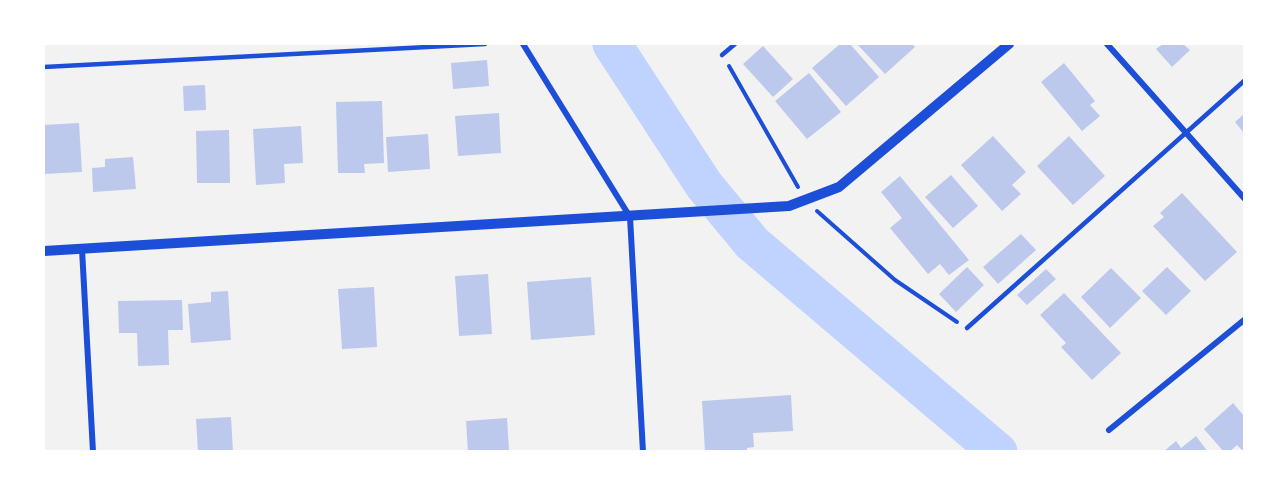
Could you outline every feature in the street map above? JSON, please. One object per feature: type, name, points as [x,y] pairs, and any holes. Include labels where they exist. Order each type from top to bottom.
[{"type":"street","points":[[523,44],[630,217],[643,452]]},
{"type":"street","points":[[44,251],[789,206],[839,187],[1009,44]]},
{"type":"street","points":[[1107,44],[1245,198]]},
{"type":"street","points":[[82,249],[93,452]]},
{"type":"street","points":[[1109,430],[1245,320]]},
{"type":"lane","points":[[44,67],[485,44]]},
{"type":"lane","points":[[723,55],[735,44]]},
{"type":"lane","points":[[967,328],[1245,81]]},
{"type":"path","points":[[723,55],[806,201],[895,280],[967,328]]},
{"type":"building","points":[[840,44],[850,44],[879,77],[846,106],[812,68]]},
{"type":"building","points":[[857,44],[912,44],[915,47],[885,74]]},
{"type":"building","points":[[1163,44],[1183,44],[1190,50],[1172,67],[1156,49]]},
{"type":"building","points":[[763,46],[793,79],[773,97],[743,64]]},
{"type":"building","points":[[487,60],[489,86],[453,89],[451,63]]},
{"type":"building","points":[[1064,63],[1095,101],[1090,105],[1100,116],[1082,131],[1041,82]]},
{"type":"building","points":[[809,73],[841,112],[807,139],[775,101]]},
{"type":"building","points":[[205,85],[206,110],[184,111],[183,86]]},
{"type":"building","points":[[382,101],[384,163],[364,164],[365,173],[338,173],[336,102]]},
{"type":"building","points":[[499,113],[501,153],[458,156],[455,116]]},
{"type":"building","points":[[1244,114],[1244,133],[1235,122]]},
{"type":"building","points":[[79,123],[82,172],[44,174],[44,125]]},
{"type":"building","points":[[301,126],[303,163],[284,164],[285,183],[256,185],[253,129]]},
{"type":"building","points":[[229,130],[230,183],[197,183],[196,131]]},
{"type":"building","points":[[428,134],[430,169],[388,172],[386,137]]},
{"type":"building","points":[[993,136],[1026,172],[1012,185],[1021,194],[1002,211],[961,165]]},
{"type":"building","points":[[1069,136],[1105,176],[1073,205],[1037,166]]},
{"type":"building","points":[[133,157],[136,189],[93,192],[92,168],[105,167],[105,159]]},
{"type":"building","points":[[951,175],[978,206],[953,228],[925,197]]},
{"type":"building","points":[[900,176],[969,260],[949,275],[940,264],[928,274],[890,228],[902,218],[881,192]]},
{"type":"building","points":[[1182,193],[1237,252],[1205,281],[1153,226],[1164,217],[1160,213]]},
{"type":"building","points":[[1021,234],[1036,250],[998,284],[983,267]]},
{"type":"building","points":[[967,267],[984,285],[956,312],[939,294]]},
{"type":"building","points":[[1167,267],[1191,291],[1166,315],[1142,291]]},
{"type":"building","points":[[1111,268],[1141,298],[1110,328],[1081,297]]},
{"type":"building","points":[[1046,269],[1056,279],[1027,305],[1017,295]]},
{"type":"building","points":[[488,274],[492,334],[459,336],[455,276]]},
{"type":"building","points":[[591,277],[595,335],[531,340],[527,282]]},
{"type":"building","points":[[374,287],[377,347],[342,349],[338,289]]},
{"type":"building","points":[[228,291],[231,340],[191,343],[188,304],[211,302],[211,292]]},
{"type":"building","points":[[1064,293],[1121,353],[1092,380],[1061,347],[1066,343],[1040,315]]},
{"type":"building","points":[[182,300],[183,330],[168,330],[169,365],[138,366],[137,333],[119,333],[118,301]]},
{"type":"building","points":[[791,395],[793,431],[753,433],[754,447],[747,448],[747,452],[705,452],[702,401]]},
{"type":"building","points":[[1233,403],[1244,416],[1244,452],[1237,445],[1229,452],[1224,452],[1204,429]]},
{"type":"building","points":[[231,417],[233,452],[198,452],[196,419]]},
{"type":"building","points":[[507,418],[509,450],[468,452],[466,421]]},
{"type":"building","points":[[1196,436],[1208,452],[1163,452],[1176,441],[1181,448]]},
{"type":"waterway","points":[[612,44],[704,185],[752,243],[998,452]]}]
